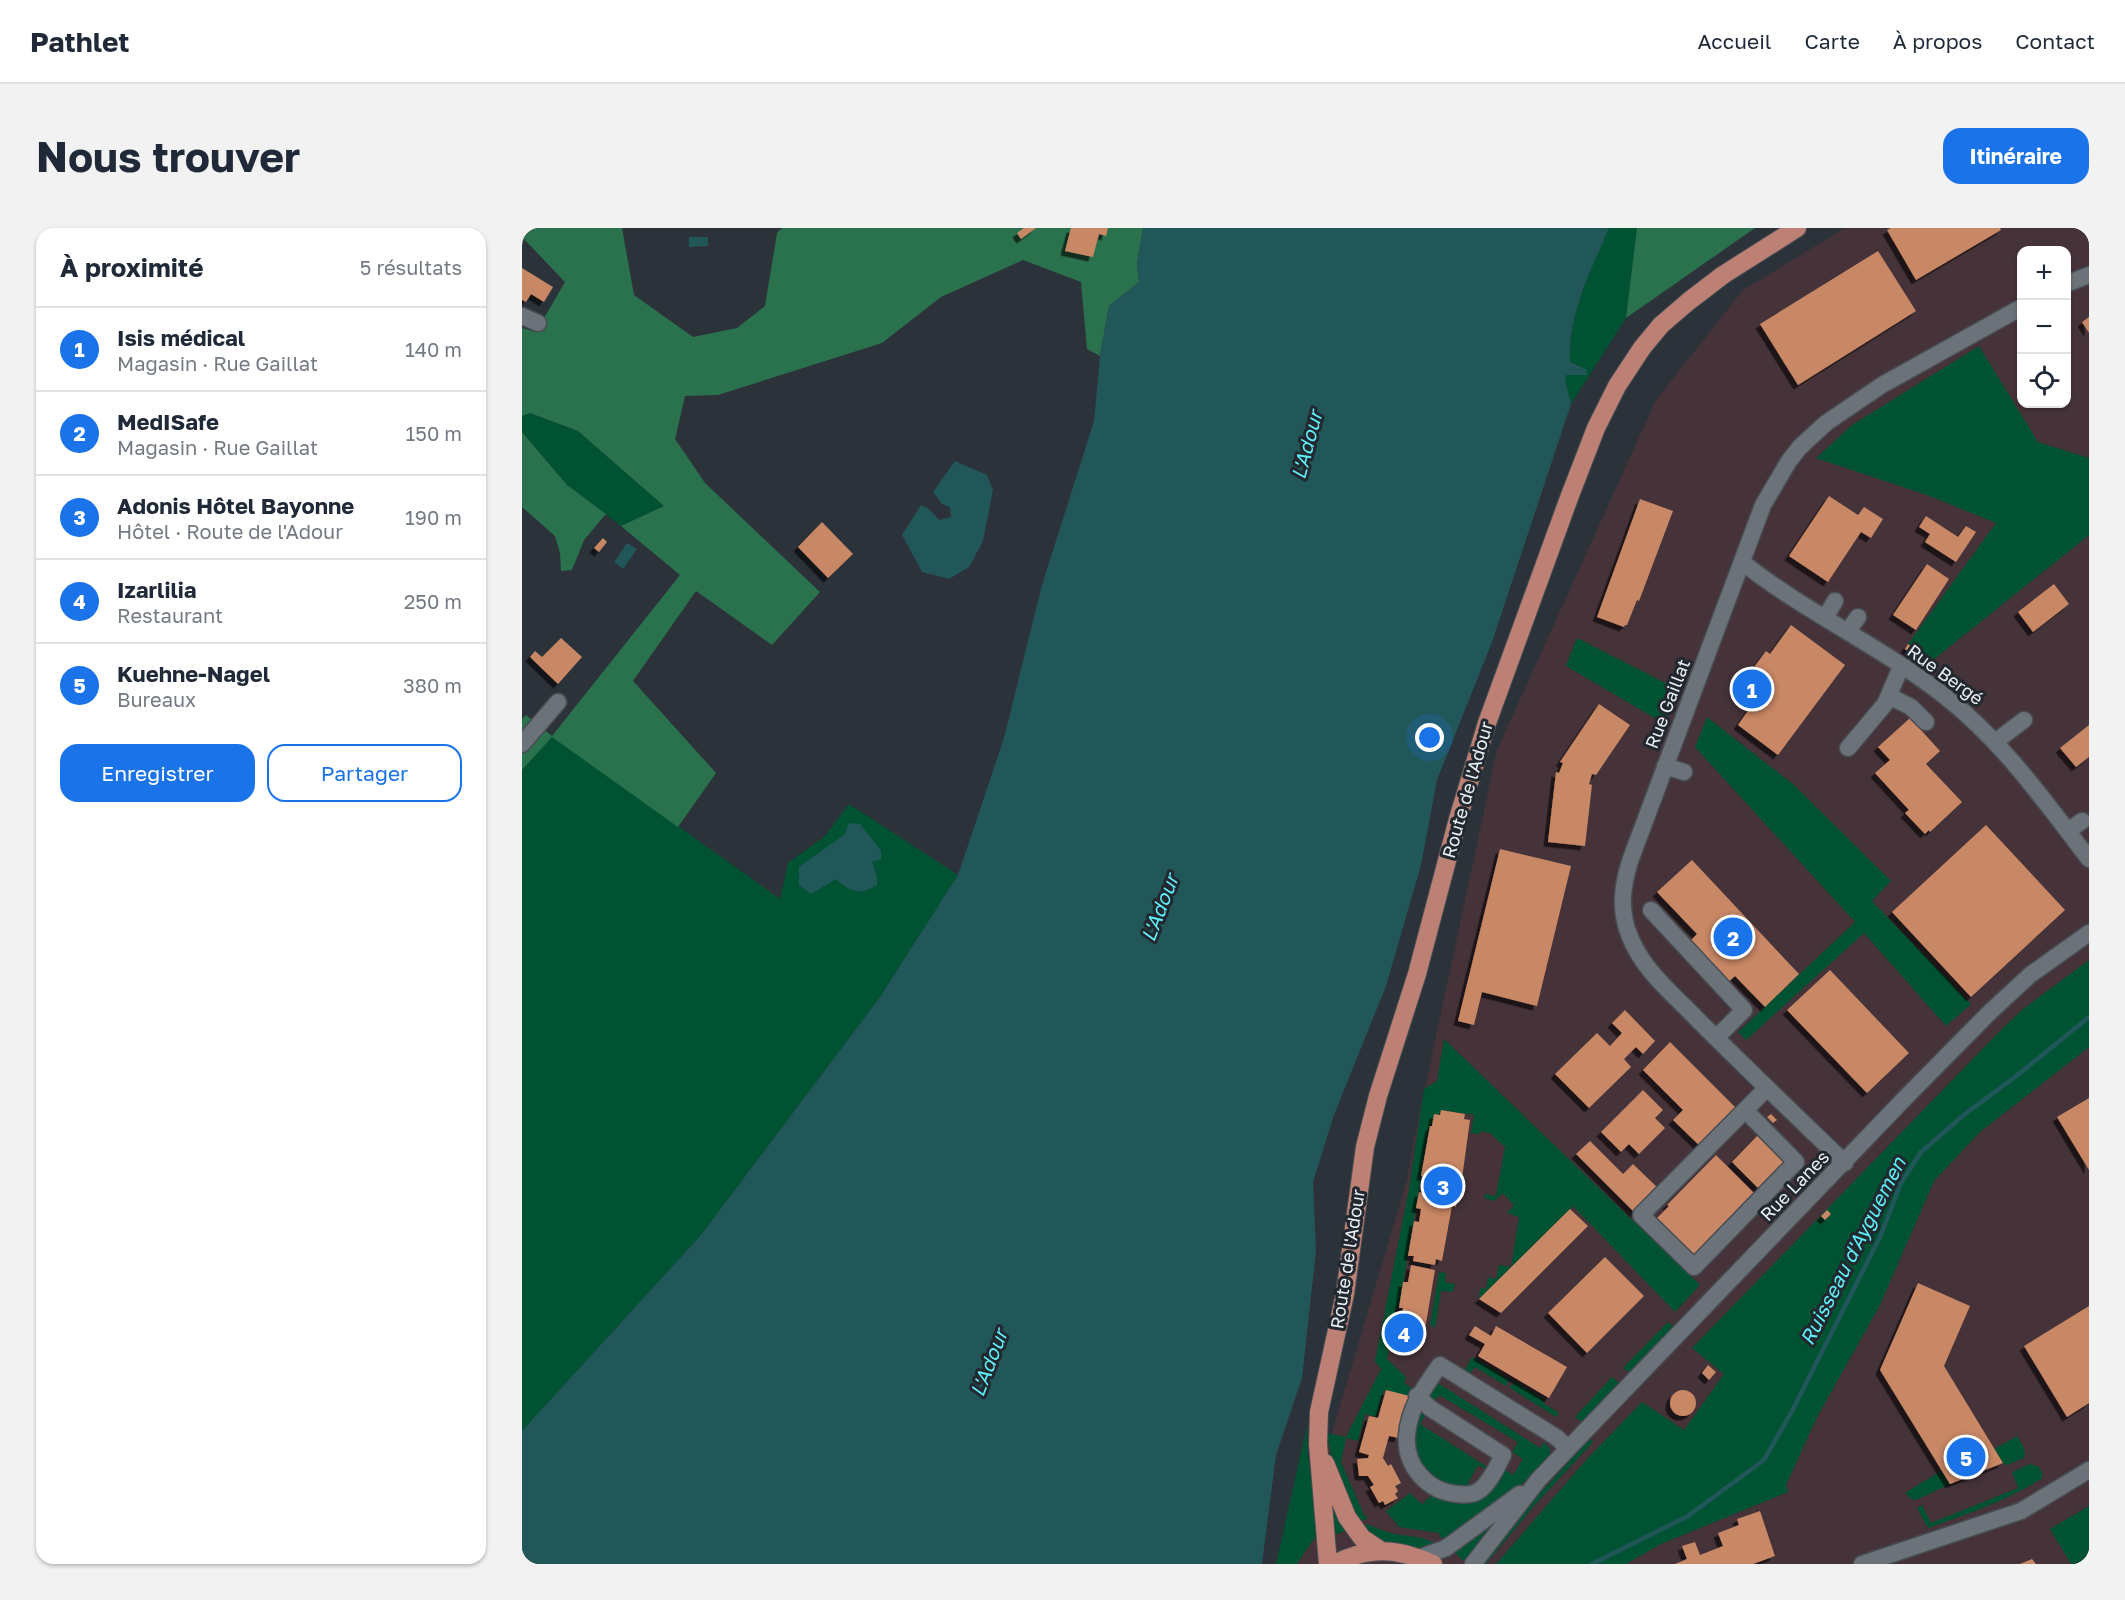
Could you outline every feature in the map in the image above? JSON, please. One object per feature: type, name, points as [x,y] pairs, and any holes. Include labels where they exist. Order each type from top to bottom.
[{"type":"main road","name":"Route de l'Adour","points":[[1328,1564],[1318,1444],[1319,1412],[1345,1294],[1365,1147],[1378,1096],[1417,974],[1458,819],[1487,723],[1580,468],[1596,428],[1617,386],[1641,348],[1661,325],[1723,275],[1797,228]]},
{"type":"main road","name":"Route de l'Adour","points":[[1318,1444],[1347,1517],[1362,1538],[1380,1550]]},
{"type":"main road","points":[[1334,1564],[1349,1556],[1380,1550],[1426,1561]]},
{"type":"street","points":[[2071,283],[2089,274]]},
{"type":"street","name":"Rue Gaillat","points":[[1845,1163],[1716,1038],[1645,965],[1629,936],[1622,891],[1645,799],[1665,766],[1729,617],[1742,562],[1763,505],[1780,476],[1800,447],[1826,423],[1882,385],[2017,310]]},
{"type":"street","points":[[522,316],[538,323]]},
{"type":"street","name":"Rue Bergé","points":[[1742,562],[1947,698],[1998,745],[2019,782],[2068,831],[2089,859]]},
{"type":"street","points":[[1825,618],[1835,601]]},
{"type":"street","points":[[1848,631],[1857,617]]},
{"type":"street","points":[[1848,748],[1885,704],[1901,666]]},
{"type":"street","points":[[1889,696],[1911,707],[1926,722]]},
{"type":"street","points":[[522,744],[558,702]]},
{"type":"street","points":[[1988,760],[1998,745],[2024,720]]},
{"type":"street","points":[[1665,766],[1684,772]]},
{"type":"street","points":[[2068,831],[2082,820]]},
{"type":"street","points":[[1650,910],[1744,1010],[1716,1038]]},
{"type":"street","name":"Rue Lanes","points":[[1473,1564],[1539,1479],[1568,1448],[1990,1012],[2030,975],[2089,933]]},
{"type":"street","points":[[1745,1110],[1796,1162],[1694,1267],[1641,1215],[1745,1110],[1767,1088]]},
{"type":"street","points":[[1418,1396],[1430,1408],[1503,1455],[1495,1471],[1480,1491],[1470,1495],[1450,1494],[1437,1490],[1421,1477],[1408,1453],[1407,1434],[1418,1396],[1440,1365],[1556,1437],[1568,1448]]},
{"type":"street","points":[[1862,1564],[2021,1511],[2089,1470]]},
{"type":"street","name":"Rue Lanes","points":[[1426,1561],[1539,1479]]},
{"type":"shaded area","points":[[1845,228],[2089,228],[2089,1564],[1293,1564],[1407,1180],[1497,750],[1656,400],[1743,290]]},
{"type":"green space","points":[[522,228],[622,228],[634,295],[693,337],[737,328],[765,306],[777,233],[782,228],[1143,228],[1137,263],[1139,282],[1109,306],[1100,356],[1087,349],[1081,282],[1023,260],[941,297],[882,343],[718,395],[685,396],[675,439],[705,483],[820,592],[772,645],[696,591],[633,681],[716,773],[678,827],[552,737],[522,770],[522,719],[526,715],[552,736],[680,575],[621,526],[664,506],[578,431],[530,413],[522,416],[522,328],[536,332],[565,282],[522,237]]},
{"type":"green space","points":[[1609,228],[1637,228],[1626,318],[1571,404],[1565,380],[1566,375],[1586,375],[1586,369],[1570,362],[1573,327],[1582,293]]},
{"type":"green space","points":[[1637,228],[1755,228],[1626,318]]},
{"type":"green space","points":[[1979,346],[2038,442],[2089,458],[2089,535],[1928,664],[1921,659],[1923,653],[1908,644],[1996,523],[1927,495],[1816,458],[1852,425]]},
{"type":"green space","points":[[529,413],[578,431],[664,506],[621,526],[567,485],[522,432],[522,416]]},
{"type":"green space","points":[[522,432],[567,485],[606,514],[584,540],[572,570],[561,571],[560,553],[555,536],[522,507]]},
{"type":"green space","points":[[1577,638],[1677,689],[1665,724],[1566,666]]},
{"type":"green space","points":[[1707,717],[1794,785],[1891,881],[1872,901],[1971,1004],[1946,1026],[1864,933],[1746,1040],[1738,1032],[1855,922],[1695,747]]},
{"type":"green space","points":[[552,736],[780,899],[788,863],[825,836],[849,804],[958,875],[880,997],[701,1235],[522,1431],[522,770]]},
{"type":"green space","points":[[2089,960],[2089,1047],[1980,1132],[1934,1181],[1880,1305],[1817,1417],[1786,1485],[1788,1492],[1661,1544],[1626,1564],[1496,1564],[1587,1459],[1642,1402],[1684,1430],[1724,1374],[1692,1348],[1998,1033],[2023,1009]]},
{"type":"green space","points":[[1444,1039],[1700,1285],[1675,1312],[1573,1206],[1479,1299],[1480,1288],[1486,1289],[1488,1277],[1496,1279],[1499,1265],[1511,1267],[1519,1217],[1507,1213],[1514,1205],[1503,1193],[1494,1201],[1484,1198],[1485,1194],[1496,1196],[1505,1147],[1490,1133],[1481,1131],[1480,1134],[1471,1133],[1474,1115],[1441,1110],[1440,1115],[1434,1114],[1399,1307],[1396,1308],[1387,1359],[1406,1377],[1404,1383],[1412,1388],[1410,1396],[1384,1390],[1377,1417],[1365,1414],[1358,1441],[1346,1438],[1341,1462],[1364,1515],[1368,1518],[1359,1522],[1332,1460],[1327,1433],[1346,1437],[1381,1369],[1375,1361],[1409,1189],[1424,1089],[1437,1081]]},
{"type":"green space","points":[[1439,1272],[1446,1273],[1445,1282],[1455,1284],[1453,1292],[1441,1291],[1435,1327],[1430,1326]]},
{"type":"green space","points":[[1668,1322],[1674,1327],[1629,1372],[1623,1368]]},
{"type":"green space","points":[[1472,1357],[1510,1380],[1506,1386],[1475,1367],[1468,1376],[1465,1370]]},
{"type":"green space","points":[[1612,1377],[1619,1383],[1582,1422],[1575,1417]]},
{"type":"green space","points":[[1433,1380],[1540,1448],[1544,1442],[1550,1449],[1550,1455],[1518,1488],[1445,1542],[1438,1533],[1399,1527],[1386,1511],[1410,1493],[1422,1504],[1432,1495],[1453,1502],[1465,1502],[1503,1468],[1513,1475],[1523,1459],[1512,1452],[1518,1442],[1439,1395],[1433,1404],[1423,1396]]},
{"type":"green space","points":[[1514,1381],[1545,1400],[1543,1403],[1559,1413],[1556,1417],[1510,1388]]},
{"type":"green space","points":[[1420,1411],[1426,1414],[1420,1424],[1489,1468],[1487,1470],[1478,1465],[1468,1483],[1475,1488],[1458,1488],[1443,1484],[1423,1468],[1415,1443]]},
{"type":"green space","points":[[1307,1426],[1308,1456],[1320,1536],[1313,1540],[1297,1564],[1276,1564]]},
{"type":"green space","points":[[2017,1436],[2024,1449],[2024,1458],[2007,1465],[2003,1463],[1994,1449]]},
{"type":"green space","points":[[1590,1439],[1593,1442],[1534,1506],[1486,1564],[1480,1564],[1530,1504]]},
{"type":"green space","points":[[2030,1464],[2039,1467],[2043,1475],[2041,1479],[2014,1494],[1972,1512],[1928,1528],[1917,1508],[1922,1505],[1931,1523],[2018,1488],[2012,1472]]},
{"type":"green space","points":[[1941,1471],[1950,1484],[1916,1500],[1911,1499],[1905,1493]]},
{"type":"green space","points":[[1325,1477],[1348,1530],[1331,1536]]},
{"type":"green space","points":[[2089,1506],[2089,1564],[2071,1564],[2050,1529]]},
{"type":"green space","points":[[1502,1515],[1466,1563],[1452,1550]]},
{"type":"green space","points":[[1367,1524],[1391,1533],[1429,1540],[1439,1547],[1423,1550],[1382,1541],[1363,1528]]},
{"type":"water","name":"L'Adour","points":[[1143,228],[1609,228],[1582,293],[1570,344],[1570,362],[1586,369],[1587,375],[1566,375],[1565,380],[1571,404],[1492,642],[1437,780],[1421,865],[1386,986],[1334,1115],[1313,1182],[1316,1251],[1302,1378],[1276,1455],[1262,1564],[522,1564],[522,1431],[701,1235],[880,997],[958,875],[1004,738],[1042,585],[1094,421],[1100,356],[1109,306],[1139,282],[1137,263]]},
{"type":"water","points":[[689,237],[708,237],[708,246],[689,247]]},
{"type":"water","points":[[955,461],[987,475],[993,490],[983,541],[969,567],[949,579],[922,572],[902,535],[921,505],[928,508],[939,520],[951,517],[950,507],[942,504],[933,492]]},
{"type":"water","points":[[627,543],[637,549],[623,569],[614,562]]},
{"type":"water","points":[[849,823],[860,824],[881,851],[881,859],[872,862],[877,885],[860,892],[846,887],[836,879],[811,894],[799,885],[799,867],[845,834]]},
{"type":"building","points":[[1024,228],[1036,228],[1021,239],[1017,233]]},
{"type":"building","points":[[1071,228],[1108,228],[1106,236],[1099,234],[1093,257],[1065,251]]},
{"type":"building","points":[[1891,228],[2000,228],[2001,230],[1916,280],[1887,230]]},
{"type":"building","points":[[1878,251],[1916,311],[1798,385],[1760,324]]},
{"type":"building","points":[[522,268],[553,287],[544,302],[531,294],[526,302],[522,300]]},
{"type":"building","points":[[2089,317],[2089,333],[2082,322]]},
{"type":"building","points":[[1829,496],[1858,515],[1864,507],[1883,519],[1871,538],[1861,532],[1828,582],[1789,556]]},
{"type":"building","points":[[1640,499],[1673,511],[1639,601],[1637,600],[1627,625],[1624,627],[1597,617]]},
{"type":"building","points":[[1926,516],[1958,537],[1966,526],[1976,532],[1956,562],[1925,542],[1930,534],[1919,527]]},
{"type":"building","points":[[822,522],[853,554],[828,578],[798,547]]},
{"type":"building","points":[[603,538],[607,542],[599,552],[594,548]]},
{"type":"building","points":[[1927,564],[1949,579],[1916,630],[1893,615]]},
{"type":"building","points":[[2054,584],[2069,604],[2033,632],[2018,612]]},
{"type":"building","points":[[1791,625],[1845,665],[1778,755],[1738,725],[1752,705],[1735,693],[1766,651],[1770,654]]},
{"type":"building","points":[[561,638],[582,657],[558,684],[530,657],[535,651],[542,657]]},
{"type":"building","points":[[1908,644],[1916,650],[1913,654],[1905,649]]},
{"type":"building","points":[[1599,704],[1630,725],[1596,775],[1592,774],[1589,784],[1592,785],[1585,846],[1548,842],[1556,772],[1559,773],[1563,763],[1560,762]]},
{"type":"building","points":[[1910,718],[1940,751],[1926,764],[1962,802],[1925,834],[1905,813],[1909,810],[1875,773],[1890,760],[1878,747]]},
{"type":"building","points":[[2089,725],[2089,757],[2076,767],[2060,748]]},
{"type":"building","points":[[1986,825],[2065,910],[1971,997],[1892,912]]},
{"type":"building","points":[[1500,849],[1571,866],[1537,1006],[1482,992],[1474,1025],[1458,1021]]},
{"type":"building","points":[[1692,860],[1799,974],[1765,1007],[1735,976],[1726,984],[1688,943],[1697,934],[1657,892]]},
{"type":"building","points":[[1830,970],[1909,1053],[1867,1093],[1787,1010]]},
{"type":"building","points":[[1625,1010],[1655,1041],[1643,1054],[1636,1047],[1624,1059],[1631,1067],[1589,1108],[1555,1074],[1597,1033],[1610,1046],[1622,1033],[1612,1023]]},
{"type":"building","points":[[1670,1042],[1738,1110],[1701,1147],[1673,1120],[1683,1110],[1643,1070]]},
{"type":"building","points":[[1643,1090],[1663,1110],[1655,1118],[1665,1128],[1639,1154],[1629,1144],[1621,1152],[1601,1132]]},
{"type":"building","points":[[2089,1098],[2089,1170],[2057,1117]]},
{"type":"building","points":[[1441,1110],[1465,1114],[1464,1119],[1470,1120],[1460,1193],[1458,1192],[1456,1207],[1452,1206],[1442,1261],[1436,1259],[1435,1265],[1413,1261],[1414,1256],[1408,1256],[1414,1221],[1419,1222],[1421,1209],[1416,1208],[1419,1192],[1423,1193],[1426,1177],[1421,1176],[1430,1126],[1432,1126],[1434,1114],[1440,1115]]},
{"type":"building","points":[[1771,1114],[1777,1120],[1773,1123],[1767,1117]]},
{"type":"building","points":[[1760,1133],[1789,1162],[1760,1190],[1732,1162]]},
{"type":"building","points":[[1590,1141],[1623,1174],[1633,1164],[1659,1189],[1635,1213],[1576,1154]]},
{"type":"building","points":[[1716,1155],[1757,1196],[1694,1255],[1657,1218]]},
{"type":"building","points":[[1570,1209],[1588,1226],[1501,1313],[1479,1299]]},
{"type":"building","points":[[1827,1210],[1831,1214],[1825,1220],[1821,1216]]},
{"type":"building","points":[[1605,1257],[1644,1296],[1587,1353],[1548,1313]]},
{"type":"building","points":[[1411,1265],[1435,1270],[1422,1347],[1407,1345],[1399,1333],[1403,1308],[1399,1308],[1403,1282],[1408,1282]]},
{"type":"building","points":[[1918,1283],[1970,1306],[1944,1366],[2003,1463],[1950,1484],[1880,1370]]},
{"type":"building","points":[[2089,1306],[2089,1403],[2067,1417],[2024,1346]]},
{"type":"building","points":[[1475,1326],[1491,1336],[1496,1326],[1567,1367],[1549,1398],[1478,1356],[1485,1344],[1469,1335]]},
{"type":"building","points":[[1708,1365],[1716,1372],[1709,1380],[1702,1373]]},
{"type":"building","points":[[1386,1390],[1410,1396],[1399,1438],[1389,1436],[1383,1458],[1388,1466],[1391,1464],[1401,1483],[1395,1486],[1398,1491],[1395,1494],[1398,1498],[1385,1505],[1383,1501],[1379,1503],[1370,1487],[1374,1485],[1368,1476],[1359,1476],[1357,1459],[1368,1458],[1369,1455],[1359,1452],[1369,1416],[1378,1418]]},
{"type":"building","points":[[1683,1390],[1692,1394],[1696,1403],[1692,1412],[1683,1416],[1674,1412],[1670,1403],[1674,1394]]},
{"type":"building","points":[[1760,1511],[1775,1556],[1753,1564],[1675,1564],[1687,1559],[1682,1546],[1695,1542],[1700,1555],[1723,1546],[1718,1533],[1739,1525],[1737,1519]]},
{"type":"building","points":[[2032,1559],[2036,1564],[2020,1564]]},
{"type":"waterway","name":"Ruisseau d'Ayguemen","points":[[1592,1564],[1688,1516],[1764,1460],[1792,1411],[1880,1237],[1901,1183],[1921,1152],[1965,1114],[2089,1017]]},
{"type":"place","name":"Isis médical","points":[[1752,689]]},
{"type":"place","name":"MedISafe","points":[[1733,937]]},
{"type":"place","name":"Adonis Hôtel Bayonne","points":[[1443,1186]]},
{"type":"place","name":"Izarlilia","points":[[1404,1333]]},
{"type":"place","name":"Kuehne-Nagel","points":[[1966,1457]]}]
